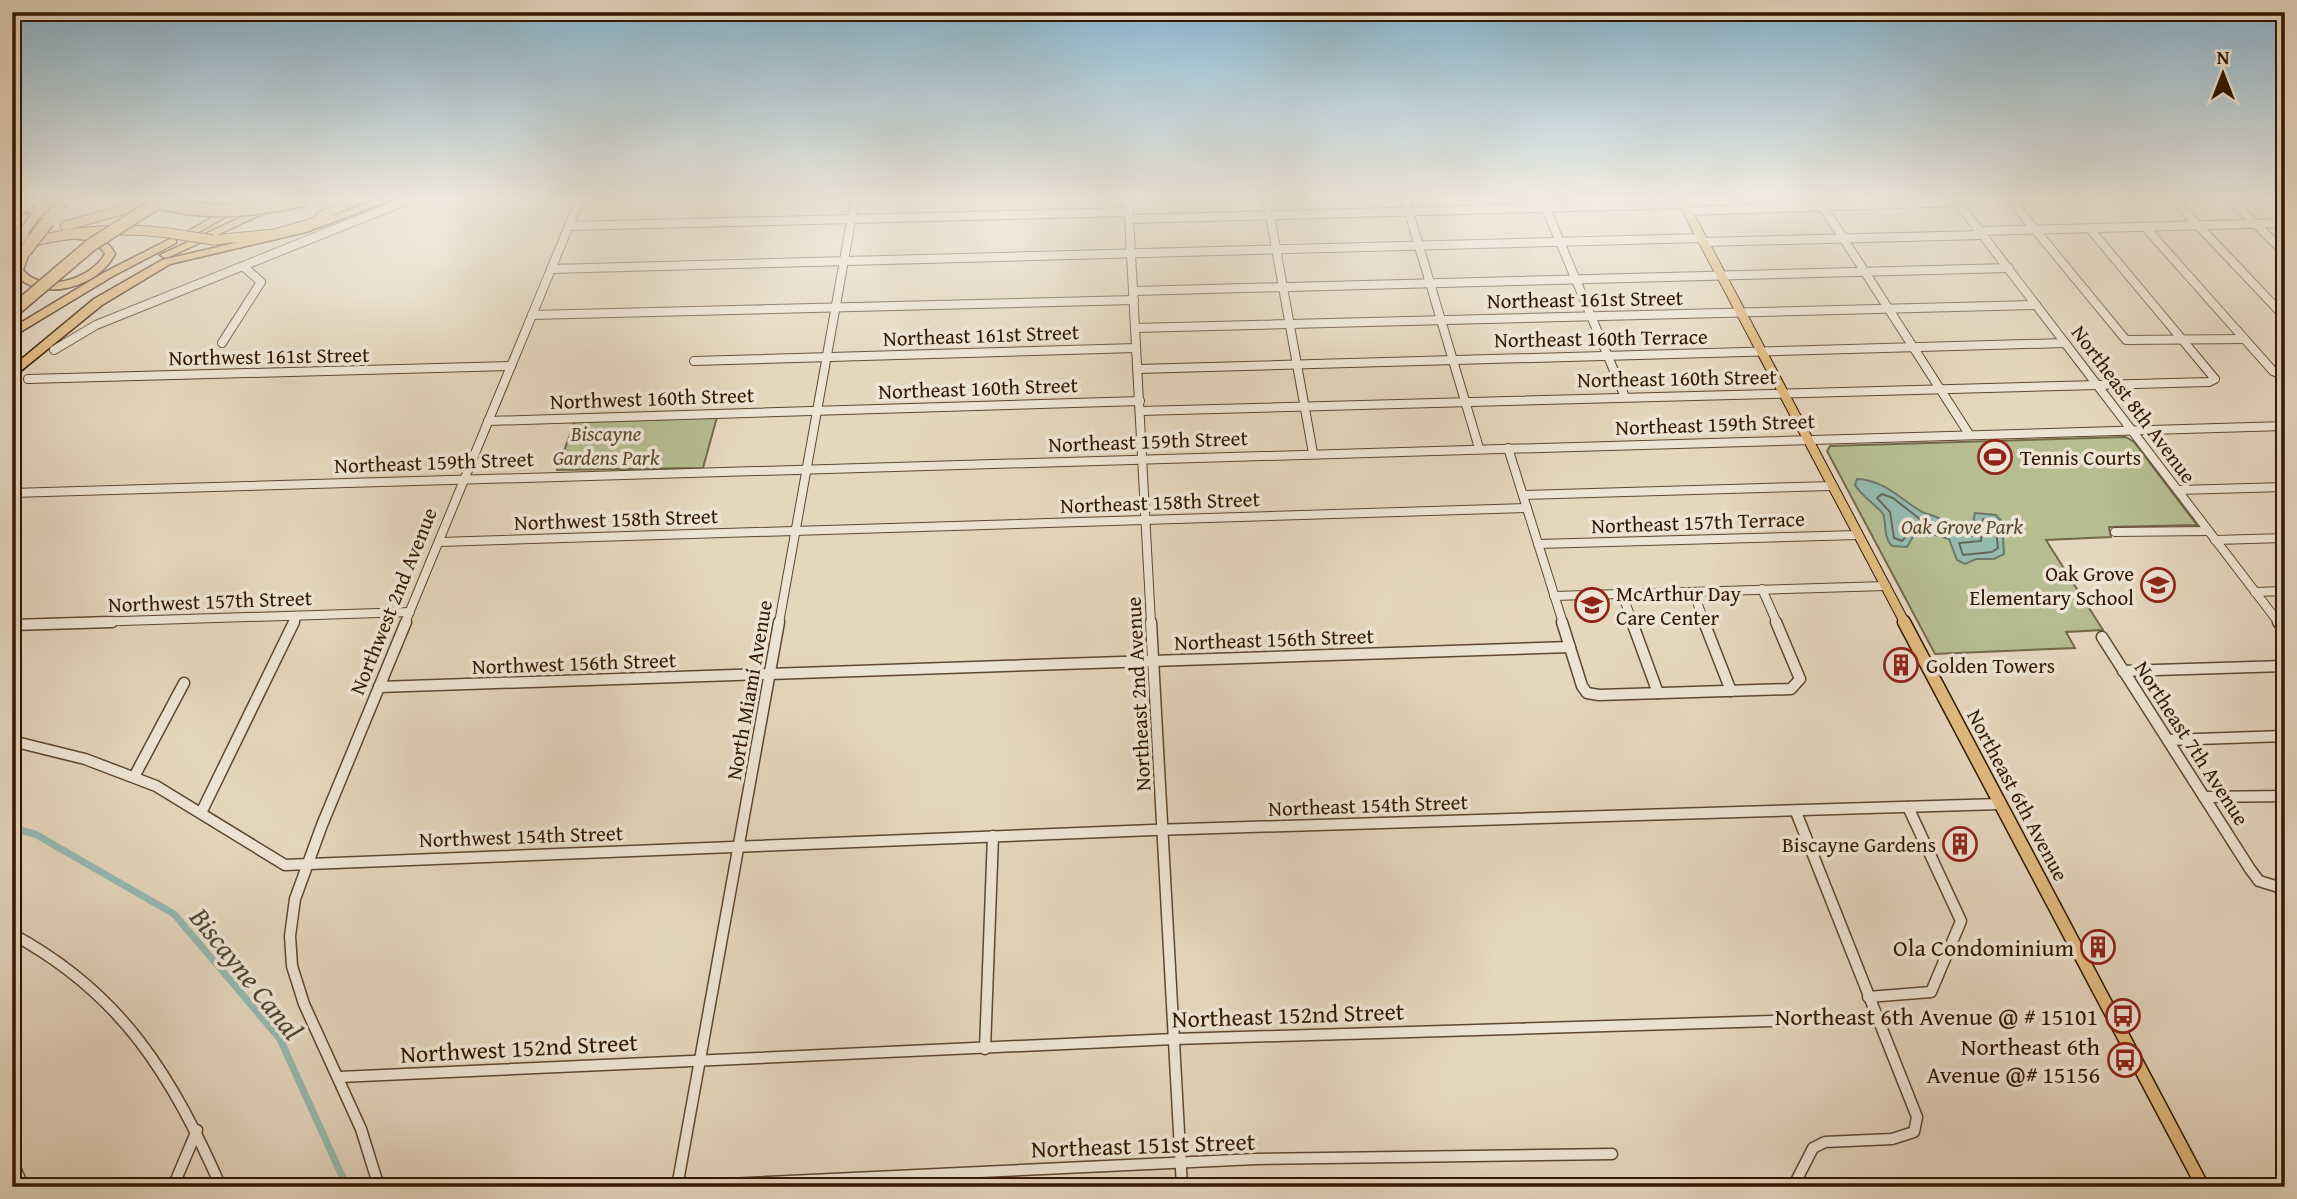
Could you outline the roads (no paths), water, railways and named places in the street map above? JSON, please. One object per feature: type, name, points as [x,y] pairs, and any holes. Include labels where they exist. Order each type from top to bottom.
[{"type":"highway","points":[[22,255],[17,270],[19,277],[44,285],[83,279],[102,268],[109,255]]},
{"type":"highway","points":[[12,302],[70,255]]},
{"type":"highway","points":[[12,312],[79,255]]},
{"type":"highway","points":[[12,333],[108,274],[146,255]]},
{"type":"highway","points":[[12,373],[58,325],[122,279],[167,255]]},
{"type":"highway","points":[[12,373],[98,302],[166,262],[196,255]]},
{"type":"main road","name":"Northeast 6th Avenue","points":[[1710,255],[2203,1187]]},
{"type":"street","points":[[54,350],[96,325],[271,255]]},
{"type":"street","name":"Northwest 2nd Avenue","points":[[379,1187],[361,1129],[297,986],[292,966],[290,936],[295,899],[306,864],[557,255]]},
{"type":"street","name":"North Miami Avenue","points":[[677,1186],[844,255]]},
{"type":"street","points":[[551,269],[1093,255]]},
{"type":"street","name":"Northeast 2nd Avenue","points":[[1132,255],[1182,1187]]},
{"type":"street","points":[[1277,255],[1313,453]]},
{"type":"street","points":[[1421,255],[1479,448]]},
{"type":"street","points":[[1564,255],[1625,397]]},
{"type":"street","points":[[1854,255],[1969,434]]},
{"type":"street","name":"Northeast 8th Avenue","points":[[1999,255],[2285,631]]},
{"type":"street","points":[[2055,255],[2119,335],[2126,340],[2245,339]]},
{"type":"street","points":[[2112,255],[2185,341]]},
{"type":"street","points":[[2169,255],[2273,371],[2283,377]]},
{"type":"street","points":[[2226,255],[2285,317]]},
{"type":"street","points":[[222,343],[261,282],[243,266]]},
{"type":"street","points":[[532,315],[835,307],[1282,286],[2009,268]]},
{"type":"street","name":"Northeast 161st Street","points":[[1135,328],[2036,305]]},
{"type":"street","name":"Northeast 160th Street","points":[[817,410],[1303,406],[2209,382],[2215,379],[2185,341]]},
{"type":"street","name":"Northeast 160th Terrace","points":[[1138,369],[2065,342]]},
{"type":"street","name":"Northeast 161st Street","points":[[826,356],[1136,348]]},
{"type":"street","points":[[694,361],[826,356]]},
{"type":"street","name":"Northwest 161st Street","points":[[28,379],[511,366]]},
{"type":"street","name":"Northwest 160th Street","points":[[488,421],[817,410]]},
{"type":"street","name":"Northeast 159th Street","points":[[12,493],[2285,426]]},
{"type":"street","points":[[1508,448],[1582,686],[1587,693],[1599,695],[1791,689],[1800,678],[1762,589]]},
{"type":"street","points":[[1523,495],[1832,486]]},
{"type":"street","points":[[2178,490],[2285,487]]},
{"type":"street","name":"Northeast 158th Street","points":[[795,531],[1527,508]]},
{"type":"street","name":"Northwest 158th Street","points":[[439,542],[795,531]]},
{"type":"street","points":[[2115,532],[2208,531]]},
{"type":"street","name":"Northeast 157th Terrace","points":[[1538,544],[1858,535]]},
{"type":"street","points":[[2215,540],[2285,538]]},
{"type":"street","points":[[1555,596],[1886,586]]},
{"type":"street","points":[[1693,592],[1731,691]]},
{"type":"street","points":[[2255,592],[2285,592]]},
{"type":"street","points":[[1622,594],[1658,693]]},
{"type":"street","name":"Northwest 157th Street","points":[[12,625],[410,612]]},
{"type":"street","points":[[202,811],[296,616]]},
{"type":"street","name":"Northeast 7th Avenue","points":[[2102,637],[2250,869],[2259,881],[2285,889]]},
{"type":"street","name":"Northeast 156th Street","points":[[769,674],[1570,647]]},
{"type":"street","points":[[2123,671],[2285,667]]},
{"type":"street","name":"Northwest 156th Street","points":[[379,687],[769,674]]},
{"type":"street","points":[[134,777],[184,683]]},
{"type":"street","points":[[2168,740],[2285,736]]},
{"type":"street","name":"Northwest 154th Street","points":[[12,741],[72,755],[134,777],[202,811],[275,862],[285,865],[738,846]]},
{"type":"street","points":[[2204,797],[2285,796]]},
{"type":"street","name":"Northeast 154th Street","points":[[738,846],[2000,804]]},
{"type":"street","points":[[1868,997],[1924,995],[1931,992],[1961,921],[1908,807]]},
{"type":"street","points":[[1793,1187],[1813,1148],[1825,1142],[1892,1139],[1914,1132],[1917,1117],[1796,811]]},
{"type":"street","points":[[985,1049],[993,836]]},
{"type":"street","points":[[12,934],[33,943],[91,986],[148,1051],[197,1130],[221,1187]]},
{"type":"street","name":"Northeast 152nd Street","points":[[700,1059],[1174,1039],[1876,1018]]},
{"type":"street","name":"Northwest 152nd Street","points":[[339,1077],[700,1059]]},
{"type":"street","points":[[173,1187],[197,1130]]},
{"type":"street","name":"Northeast 151st Street","points":[[664,1187],[1181,1163],[1489,1153],[1612,1154]]},
{"type":"street","points":[[12,1162],[24,1187]]},
{"type":"water","points":[[1857,479],[1883,486],[1922,512],[1937,517],[1967,535],[1977,536],[1973,522],[1975,513],[1996,515],[2002,522],[2004,554],[1994,559],[1976,559],[1965,564],[1957,560],[1949,539],[1922,531],[1914,535],[1907,547],[1892,546],[1886,535],[1883,514],[1855,485]]},
{"type":"waterway","name":"Biscayne Canal","points":[[12,828],[35,834],[174,914],[280,1039],[347,1187]]},
{"type":"place","name":"Tennis Courts","points":[[1995,457]]},
{"type":"place","name":"Oak Grove Elementary School","points":[[2158,585]]},
{"type":"place","name":"McArthur Day Care Center","points":[[1592,605]]},
{"type":"place","name":"Golden Towers","points":[[1901,665]]},
{"type":"place","name":"Biscayne Gardens","points":[[1960,844]]},
{"type":"place","name":"Ola Condominium","points":[[2098,947]]},
{"type":"place","name":"Northeast 6th Avenue @ # 15101","points":[[2123,1016]]},
{"type":"place","name":"Northeast 6th Avenue @# 15156","points":[[2125,1060]]},
{"type":"park label","name":"Biscayne Gardens Park","points":[[606,445]]},
{"type":"park label","name":"Oak Grove Park","points":[[1962,526]]}]
